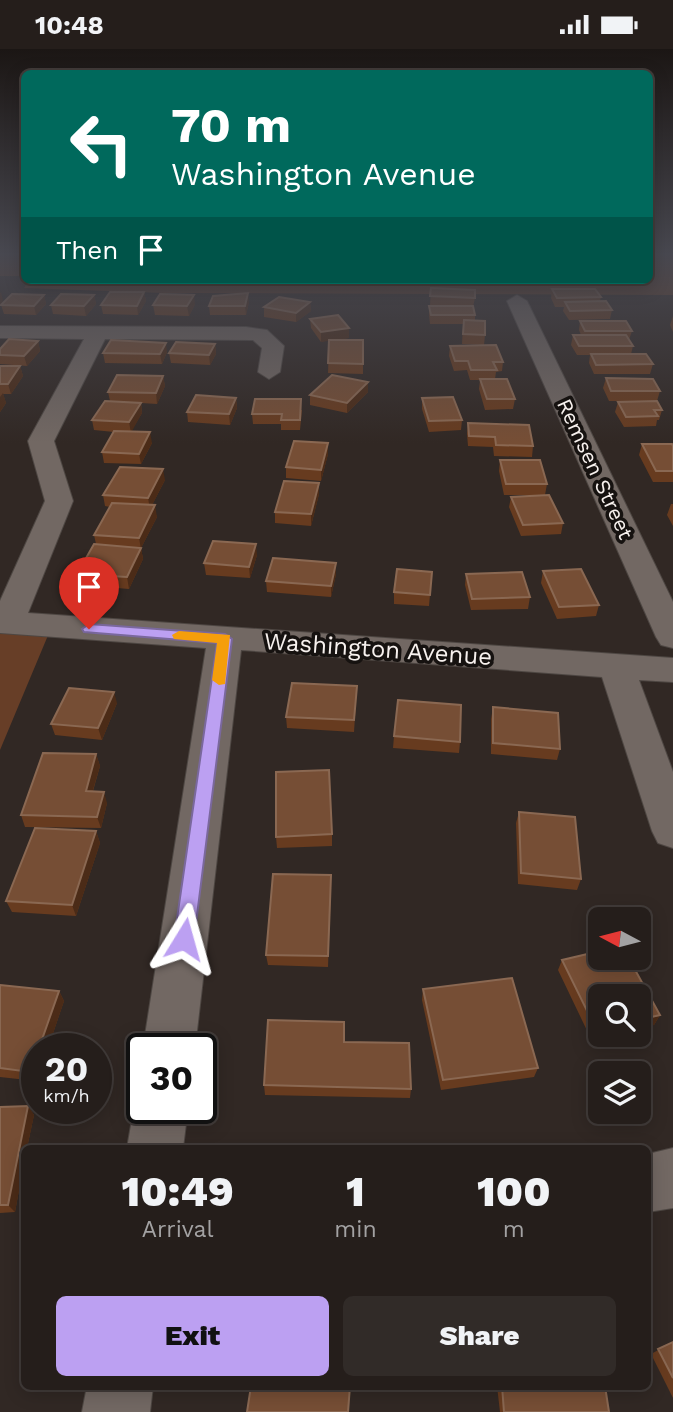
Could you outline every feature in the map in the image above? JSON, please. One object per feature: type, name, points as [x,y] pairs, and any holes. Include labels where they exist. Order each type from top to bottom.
[{"type":"street","name":"Remsen Street","points":[[524,316],[673,637]]},
{"type":"street","points":[[0,331],[229,332],[259,335],[273,345],[269,372]]},
{"type":"street","points":[[3,622],[59,501],[41,441],[98,332]]},
{"type":"street","name":"Washington Avenue","points":[[3,622],[673,670]]},
{"type":"street","points":[[171,1033],[225,639]]},
{"type":"street","points":[[616,665],[673,831]]},
{"type":"street","points":[[155,1145],[159,1124]]},
{"type":"street","points":[[651,1183],[670,1180],[673,1177]]},
{"type":"street","points":[[116,1412],[119,1390]]},
{"type":"shaded area","points":[[0,629],[49,633],[0,750]]},
{"type":"building","points":[[339,316],[349,328],[321,332],[310,319]]},
{"type":"building","points":[[464,320],[485,321],[485,335],[463,334]]},
{"type":"building","points":[[580,321],[626,321],[632,331],[585,331]]},
{"type":"building","points":[[573,335],[626,335],[633,346],[579,346]]},
{"type":"building","points":[[9,339],[38,341],[24,356],[0,355],[0,349]]},
{"type":"building","points":[[111,340],[166,343],[160,354],[103,353]]},
{"type":"building","points":[[329,340],[363,340],[363,364],[328,363]]},
{"type":"building","points":[[176,342],[215,344],[209,355],[169,353]]},
{"type":"building","points":[[496,345],[503,362],[493,362],[497,370],[471,370],[468,361],[455,361],[450,346]]},
{"type":"building","points":[[591,354],[646,354],[653,364],[596,365]]},
{"type":"building","points":[[0,366],[20,366],[8,384],[0,384]]},
{"type":"building","points":[[117,375],[163,376],[156,393],[108,392]]},
{"type":"building","points":[[332,375],[368,382],[347,403],[310,395]]},
{"type":"building","points":[[606,378],[653,379],[660,391],[611,391]]},
{"type":"building","points":[[480,379],[507,379],[515,399],[487,399]]},
{"type":"building","points":[[196,395],[236,398],[229,414],[187,412]]},
{"type":"building","points":[[453,397],[462,420],[429,421],[422,398]]},
{"type":"building","points":[[255,399],[301,399],[300,420],[281,420],[282,414],[252,414]]},
{"type":"building","points":[[105,401],[141,403],[129,422],[92,420]]},
{"type":"building","points":[[657,401],[662,410],[654,410],[658,416],[626,417],[618,402]]},
{"type":"building","points":[[468,423],[529,425],[533,446],[496,445],[495,437],[469,436]]},
{"type":"building","points":[[114,431],[150,432],[139,454],[102,452]]},
{"type":"building","points":[[294,441],[328,443],[321,470],[286,467]]},
{"type":"building","points":[[642,444],[672,444],[673,471],[656,471]]},
{"type":"building","points":[[500,460],[540,460],[547,484],[506,484]]},
{"type":"building","points":[[120,467],[163,469],[148,498],[103,495]]},
{"type":"building","points":[[284,481],[319,483],[311,514],[275,512]]},
{"type":"building","points":[[549,495],[563,523],[523,525],[511,497]]},
{"type":"building","points":[[112,503],[155,505],[139,538],[94,535]]},
{"type":"building","points":[[213,541],[256,544],[249,567],[204,563]]},
{"type":"building","points":[[94,544],[141,548],[127,577],[77,574]]},
{"type":"building","points":[[273,558],[336,563],[331,586],[266,581]]},
{"type":"building","points":[[397,569],[432,572],[430,595],[394,592]]},
{"type":"building","points":[[581,569],[599,605],[559,607],[543,571]]},
{"type":"building","points":[[522,572],[530,597],[472,599],[466,574]]},
{"type":"building","points":[[292,683],[357,686],[354,720],[286,717]]},
{"type":"building","points":[[69,688],[114,692],[98,728],[51,724]]},
{"type":"building","points":[[398,700],[461,705],[460,742],[394,736]]},
{"type":"building","points":[[493,707],[558,713],[560,749],[493,743]]},
{"type":"building","points":[[43,753],[96,754],[86,791],[104,792],[97,817],[21,815]]},
{"type":"building","points":[[329,770],[332,834],[276,837],[276,772]]},
{"type":"building","points":[[519,812],[575,817],[581,879],[521,873]]},
{"type":"building","points":[[35,828],[96,831],[72,905],[6,901]]},
{"type":"building","points":[[273,874],[331,875],[328,956],[266,955]]},
{"type":"building","points":[[588,954],[588,970],[635,970],[643,984],[588,984],[588,1013],[562,960]]},
{"type":"building","points":[[512,978],[538,1068],[443,1080],[423,989]]},
{"type":"building","points":[[0,985],[59,991],[44,1033],[21,1033],[21,1071],[0,1068]]},
{"type":"building","points":[[651,999],[660,1015],[651,1017]]},
{"type":"building","points":[[268,1020],[344,1022],[344,1042],[409,1043],[411,1089],[264,1085]]},
{"type":"building","points":[[21,1106],[21,1124],[24,1124],[8,1205],[0,1205],[0,1107]]},
{"type":"building","points":[[673,1342],[673,1378],[658,1349]]},
{"type":"building","points":[[250,1390],[350,1390],[348,1412],[247,1412]]},
{"type":"building","points":[[502,1390],[606,1390],[609,1412],[504,1412]]},
{"type":"slow traffic","points":[[179,635],[225,639],[219,680]]},
{"type":"route","points":[[89,629],[225,639],[184,939]]}]
